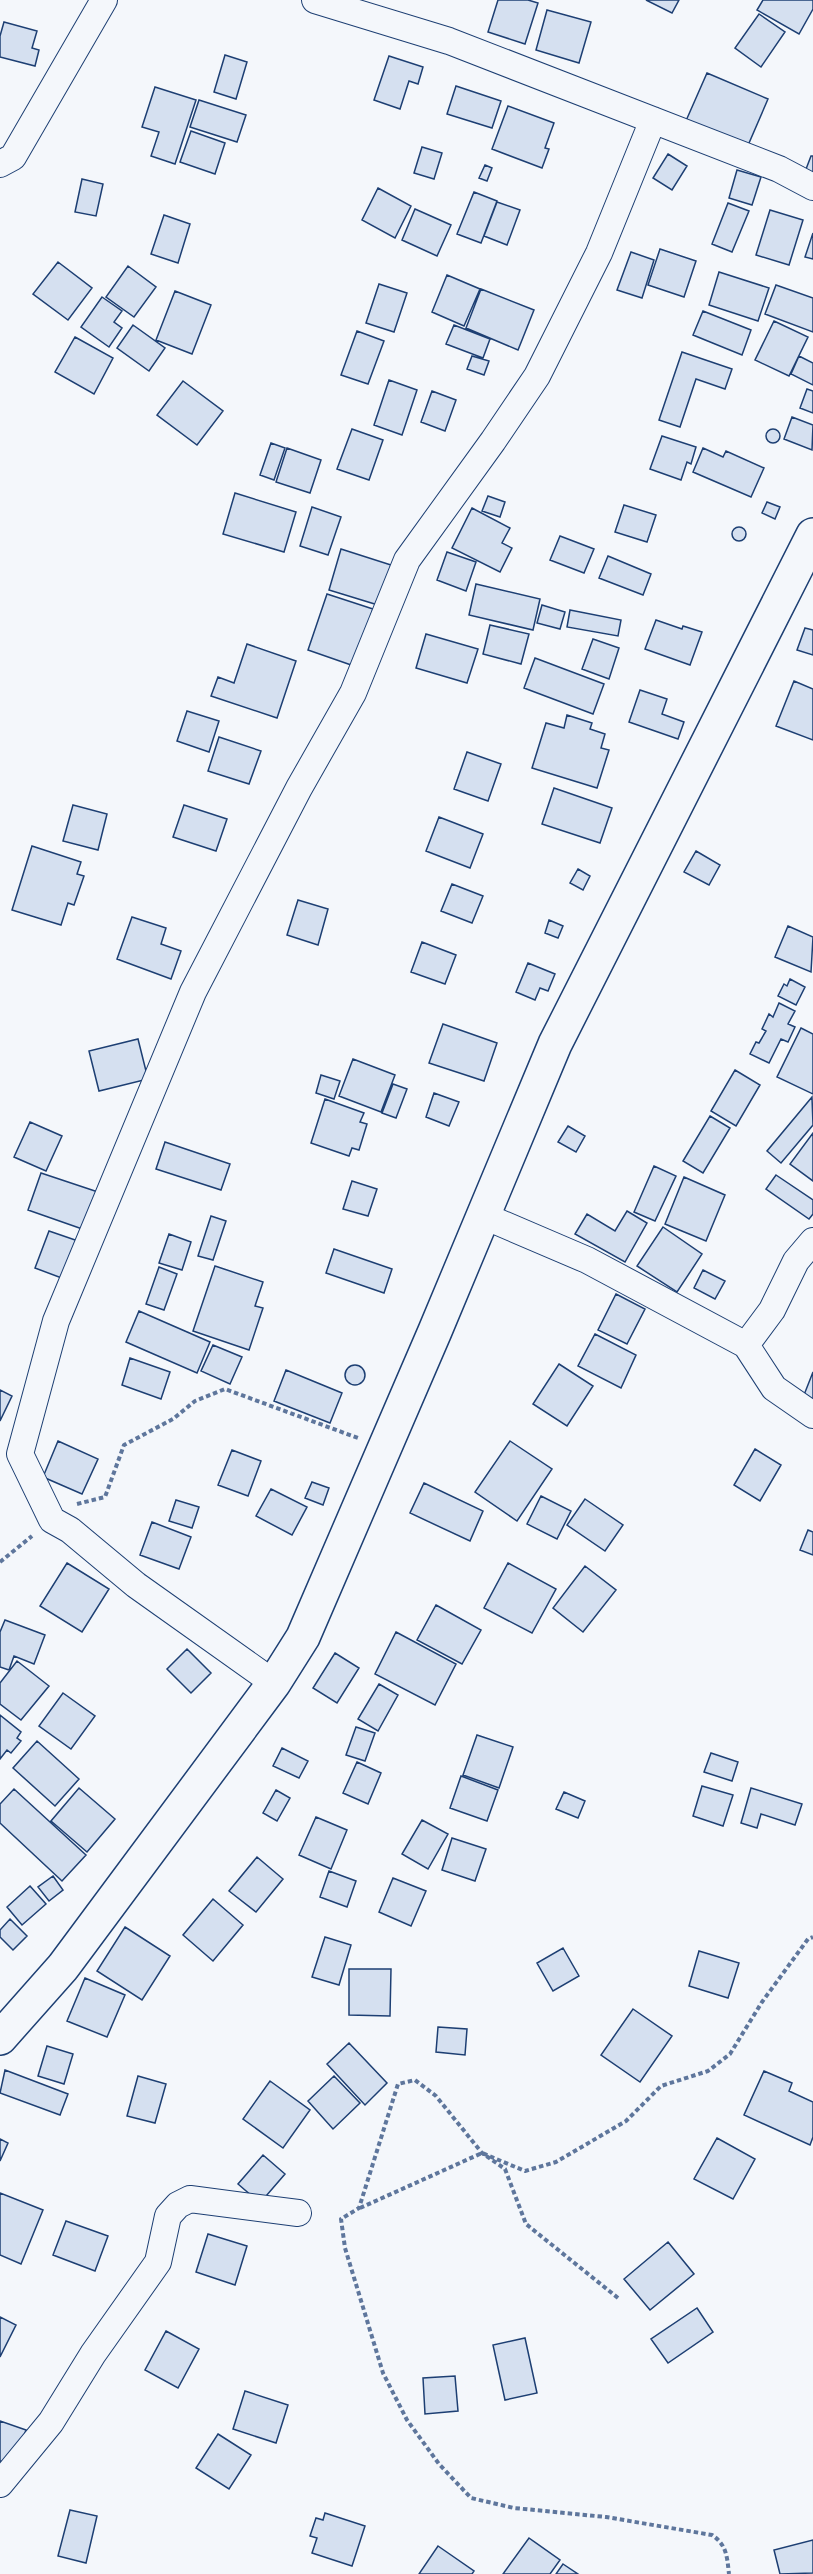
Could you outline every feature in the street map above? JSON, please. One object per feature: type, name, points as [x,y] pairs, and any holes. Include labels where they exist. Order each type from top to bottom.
[{"type":"main road","points":[[0,2038],[63,1967],[274,1683],[303,1637],[484,1216],[555,1044],[813,535]]},
{"type":"street","points":[[0,164],[13,157],[104,0]]},
{"type":"street","points":[[315,0],[449,41],[779,169],[813,187]]},
{"type":"street","points":[[274,1683],[136,1585],[70,1530],[52,1520],[20,1454],[56,1321],[192,992],[299,788],[353,693],[407,560],[537,376],[599,253],[653,120]]},
{"type":"street","points":[[484,1216],[587,1260],[746,1345],[774,1388],[813,1415]]},
{"type":"street","points":[[746,1345],[771,1310],[796,1261],[813,1241]]},
{"type":"street","points":[[0,2484],[51,2422],[93,2354],[158,2262],[168,2216],[178,2205],[190,2199],[298,2213]]},
{"type":"path","points":[[0,1562],[52,1520],[79,1502],[93,1502],[105,1497],[124,1445],[173,1419],[195,1401],[225,1389],[384,1448]]},
{"type":"path","points":[[729,2574],[726,2549],[720,2540],[712,2535],[606,2517],[513,2508],[471,2498],[439,2464],[407,2420],[383,2373],[345,2248],[341,2219],[359,2208],[482,2153],[525,2170],[556,2162],[626,2121],[661,2086],[708,2071],[730,2054],[762,2002],[808,1939],[813,1937]]},
{"type":"path","points":[[359,2208],[398,2084],[415,2080],[436,2096],[482,2153],[505,2169],[526,2224],[618,2298]]},
{"type":"building","points":[[498,0],[528,0],[538,3],[525,44],[488,32]]},
{"type":"building","points":[[646,0],[679,0],[672,13]]},
{"type":"building","points":[[763,0],[813,0],[813,9],[799,34],[757,10]]},
{"type":"building","points":[[547,10],[591,22],[579,63],[536,50]]},
{"type":"building","points":[[759,14],[785,32],[761,67],[735,48]]},
{"type":"building","points":[[4,22],[37,31],[32,48],[39,50],[35,66],[0,57],[0,36]]},
{"type":"building","points":[[225,55],[247,62],[236,99],[214,92]]},
{"type":"building","points":[[389,56],[423,67],[418,84],[409,81],[400,109],[374,100]]},
{"type":"building","points":[[707,73],[768,99],[746,150],[685,123]]},
{"type":"building","points":[[456,86],[501,101],[492,128],[447,114]]},
{"type":"building","points":[[155,87],[196,100],[175,164],[151,156],[159,132],[142,127]]},
{"type":"building","points":[[199,100],[246,115],[237,142],[190,127]]},
{"type":"building","points":[[508,106],[554,123],[545,148],[549,149],[542,168],[492,149]]},
{"type":"building","points":[[191,131],[225,143],[215,174],[180,162]]},
{"type":"building","points":[[422,147],[442,153],[434,179],[414,173]]},
{"type":"building","points":[[668,154],[687,166],[672,190],[653,178]]},
{"type":"building","points":[[811,156],[813,156],[813,181],[803,177]]},
{"type":"building","points":[[485,165],[492,168],[487,181],[479,178]]},
{"type":"building","points":[[737,170],[761,177],[752,205],[729,198]]},
{"type":"building","points":[[82,179],[103,184],[96,216],[75,212]]},
{"type":"building","points":[[378,188],[411,206],[395,238],[362,220]]},
{"type":"building","points":[[474,192],[497,201],[481,243],[457,234]]},
{"type":"building","points":[[497,202],[520,210],[507,245],[484,236]]},
{"type":"building","points":[[728,203],[749,211],[732,252],[712,244]]},
{"type":"building","points":[[415,209],[451,225],[437,256],[402,240]]},
{"type":"building","points":[[770,210],[803,220],[789,265],[756,255]]},
{"type":"building","points":[[164,215],[190,224],[178,263],[151,254]]},
{"type":"building","points":[[813,233],[813,259],[805,257]]},
{"type":"building","points":[[660,249],[696,261],[684,297],[648,285]]},
{"type":"building","points":[[631,252],[654,260],[642,298],[617,290]]},
{"type":"building","points":[[58,262],[92,288],[68,320],[33,294]]},
{"type":"building","points":[[128,266],[156,287],[134,317],[106,297]]},
{"type":"building","points":[[719,272],[769,288],[758,321],[709,305]]},
{"type":"building","points":[[447,275],[480,289],[464,326],[432,312]]},
{"type":"building","points":[[379,284],[407,293],[394,332],[366,323]]},
{"type":"building","points":[[776,285],[813,298],[813,332],[765,314]]},
{"type":"building","points":[[481,289],[534,310],[518,350],[466,328]]},
{"type":"building","points":[[175,291],[211,305],[192,354],[156,340]]},
{"type":"building","points":[[102,297],[122,311],[114,322],[122,328],[109,347],[81,327]]},
{"type":"building","points":[[703,311],[751,330],[742,355],[693,335]]},
{"type":"building","points":[[774,321],[808,337],[789,376],[755,360]]},
{"type":"building","points":[[133,325],[165,348],[149,371],[117,348]]},
{"type":"building","points":[[454,325],[490,339],[483,358],[446,344]]},
{"type":"building","points":[[357,331],[384,341],[368,384],[341,375]]},
{"type":"building","points":[[75,337],[113,358],[94,394],[55,372]]},
{"type":"building","points":[[682,352],[732,369],[725,389],[696,379],[680,427],[659,420]]},
{"type":"building","points":[[472,356],[489,361],[484,375],[467,369]]},
{"type":"building","points":[[799,356],[813,363],[813,385],[791,374]]},
{"type":"building","points":[[389,380],[417,390],[402,435],[374,425]]},
{"type":"building","points":[[183,381],[223,411],[197,445],[157,415]]},
{"type":"building","points":[[807,389],[813,391],[813,413],[800,408]]},
{"type":"building","points":[[432,391],[456,400],[445,431],[421,422]]},
{"type":"building","points":[[792,417],[813,425],[812,450],[784,439]]},
{"type":"building","points":[[352,429],[383,440],[369,480],[337,469]]},
{"type":"building","points":[[773,429],[778,431],[780,436],[778,441],[773,443],[768,441],[766,436],[768,431]]},
{"type":"building","points":[[662,436],[696,447],[691,464],[687,462],[681,480],[650,469]]},
{"type":"building","points":[[271,443],[285,448],[274,480],[260,475]]},
{"type":"building","points":[[287,448],[321,460],[310,493],[276,482]]},
{"type":"building","points":[[703,448],[723,457],[726,451],[764,468],[751,497],[693,472]]},
{"type":"building","points":[[235,493],[296,512],[284,552],[223,534]]},
{"type":"building","points":[[488,496],[505,502],[500,517],[482,511]]},
{"type":"building","points":[[767,502],[780,507],[775,519],[762,513]]},
{"type":"building","points":[[624,505],[656,515],[647,542],[615,532]]},
{"type":"building","points":[[312,507],[341,517],[328,555],[300,546]]},
{"type":"building","points":[[472,508],[510,528],[502,543],[512,548],[500,572],[452,548]]},
{"type":"building","points":[[739,527],[744,529],[746,534],[744,539],[739,541],[734,539],[732,534],[734,529]]},
{"type":"building","points":[[560,536],[594,549],[584,573],[550,560]]},
{"type":"building","points":[[341,549],[391,565],[378,605],[329,590]]},
{"type":"building","points":[[447,552],[476,562],[466,591],[437,580]]},
{"type":"building","points":[[608,556],[651,574],[643,595],[599,578]]},
{"type":"building","points":[[476,584],[540,599],[533,630],[469,615]]},
{"type":"building","points":[[327,594],[373,609],[354,666],[308,650]]},
{"type":"building","points":[[542,605],[565,612],[560,629],[537,623]]},
{"type":"building","points":[[570,610],[621,620],[618,636],[567,627]]},
{"type":"building","points":[[656,620],[682,629],[683,626],[702,632],[690,665],[645,649]]},
{"type":"building","points":[[490,625],[529,634],[521,664],[483,654]]},
{"type":"building","points":[[805,628],[813,630],[813,655],[797,650]]},
{"type":"building","points":[[426,634],[478,649],[467,683],[416,668]]},
{"type":"building","points":[[593,639],[619,648],[609,679],[582,669]]},
{"type":"building","points":[[247,644],[296,661],[277,718],[211,696],[218,677],[234,683]]},
{"type":"building","points":[[535,658],[604,684],[593,714],[524,688]]},
{"type":"building","points":[[794,681],[813,689],[813,740],[776,726]]},
{"type":"building","points":[[640,690],[667,699],[662,714],[684,722],[678,739],[629,722]]},
{"type":"building","points":[[187,711],[219,721],[209,752],[177,741]]},
{"type":"building","points":[[567,715],[592,723],[590,729],[605,734],[601,748],[609,750],[597,788],[532,768],[546,723],[564,728]]},
{"type":"building","points":[[219,737],[261,751],[249,784],[208,771]]},
{"type":"building","points":[[467,752],[501,764],[488,801],[454,789]]},
{"type":"building","points":[[554,788],[612,808],[600,843],[542,824]]},
{"type":"building","points":[[73,805],[107,814],[98,850],[63,841]]},
{"type":"building","points":[[184,805],[227,819],[216,851],[173,837]]},
{"type":"building","points":[[439,817],[483,834],[470,868],[426,851]]},
{"type":"building","points":[[32,846],[81,862],[77,874],[84,876],[74,905],[68,903],[61,925],[12,910]]},
{"type":"building","points":[[696,851],[720,865],[709,885],[684,872]]},
{"type":"building","points":[[578,869],[590,876],[583,890],[570,883]]},
{"type":"building","points":[[452,884],[483,896],[472,923],[441,911]]},
{"type":"building","points":[[298,900],[328,909],[318,945],[287,935]]},
{"type":"building","points":[[132,917],[166,928],[161,944],[181,951],[171,979],[117,959]]},
{"type":"building","points":[[549,920],[563,926],[558,938],[545,933]]},
{"type":"building","points":[[788,926],[813,937],[811,972],[775,957]]},
{"type":"building","points":[[422,942],[456,955],[445,984],[411,972]]},
{"type":"building","points":[[528,963],[555,974],[548,991],[540,988],[535,1000],[516,992]]},
{"type":"building","points":[[790,979],[805,987],[796,1005],[778,996],[784,984],[787,986]]},
{"type":"building","points":[[779,1003],[795,1011],[788,1024],[795,1027],[788,1042],[781,1039],[769,1063],[750,1054],[756,1042],[759,1043],[766,1031],[762,1029],[769,1014],[773,1017]]},
{"type":"building","points":[[443,1024],[497,1043],[484,1081],[429,1063]]},
{"type":"building","points":[[801,1028],[813,1034],[813,1094],[777,1077]]},
{"type":"building","points":[[138,1039],[148,1079],[99,1091],[89,1051]]},
{"type":"building","points":[[353,1059],[395,1075],[381,1112],[339,1096]]},
{"type":"building","points":[[735,1070],[760,1085],[736,1126],[711,1111]]},
{"type":"building","points":[[321,1075],[340,1081],[334,1099],[316,1093]]},
{"type":"building","points":[[393,1084],[407,1089],[396,1118],[382,1113]]},
{"type":"building","points":[[434,1093],[459,1102],[449,1126],[426,1117]]},
{"type":"building","points":[[812,1097],[813,1125],[781,1163],[767,1151]]},
{"type":"building","points":[[325,1099],[364,1113],[360,1122],[367,1124],[359,1150],[352,1148],[349,1156],[311,1143]]},
{"type":"building","points":[[710,1116],[730,1128],[703,1173],[683,1161]]},
{"type":"building","points":[[30,1122],[62,1136],[46,1171],[14,1157]]},
{"type":"building","points":[[568,1126],[585,1136],[576,1152],[558,1142]]},
{"type":"building","points":[[813,1133],[813,1181],[790,1164]]},
{"type":"building","points":[[165,1142],[230,1164],[221,1190],[156,1169]]},
{"type":"building","points":[[654,1166],[676,1176],[655,1221],[634,1212]]},
{"type":"building","points":[[41,1173],[101,1193],[88,1231],[28,1210]]},
{"type":"building","points":[[776,1175],[813,1200],[813,1214],[809,1219],[766,1189]]},
{"type":"building","points":[[684,1177],[725,1195],[706,1241],[665,1224]]},
{"type":"building","points":[[352,1181],[377,1189],[368,1216],[343,1209]]},
{"type":"building","points":[[627,1211],[647,1223],[625,1262],[575,1234],[587,1214],[615,1231]]},
{"type":"building","points":[[211,1216],[226,1221],[213,1260],[198,1256]]},
{"type":"building","points":[[663,1227],[702,1254],[677,1292],[637,1266]]},
{"type":"building","points":[[49,1231],[81,1242],[67,1280],[35,1268]]},
{"type":"building","points":[[169,1234],[191,1242],[182,1270],[159,1263]]},
{"type":"building","points":[[334,1249],[392,1269],[384,1293],[326,1273]]},
{"type":"building","points":[[215,1266],[263,1282],[255,1306],[263,1308],[249,1350],[193,1331]]},
{"type":"building","points":[[159,1267],[177,1274],[164,1310],[146,1304]]},
{"type":"building","points":[[703,1270],[725,1281],[715,1299],[694,1288]]},
{"type":"building","points":[[616,1294],[645,1309],[627,1344],[598,1330]]},
{"type":"building","points":[[139,1311],[210,1342],[197,1373],[126,1342]]},
{"type":"building","points":[[595,1334],[636,1355],[621,1388],[578,1366]]},
{"type":"building","points":[[213,1345],[242,1357],[230,1384],[201,1371]]},
{"type":"building","points":[[130,1358],[170,1372],[161,1399],[122,1385]]},
{"type":"building","points":[[559,1364],[593,1386],[567,1426],[533,1404]]},
{"type":"building","points":[[355,1365],[362,1368],[365,1375],[362,1382],[355,1385],[348,1382],[345,1375],[348,1368]]},
{"type":"building","points":[[286,1370],[342,1393],[330,1423],[274,1401]]},
{"type":"building","points":[[813,1372],[813,1405],[802,1400]]},
{"type":"building","points":[[0,1390],[12,1396],[0,1421]]},
{"type":"building","points":[[58,1441],[98,1459],[82,1494],[43,1477]]},
{"type":"building","points":[[510,1441],[552,1469],[517,1521],[475,1492]]},
{"type":"building","points":[[755,1449],[781,1465],[760,1501],[734,1485]]},
{"type":"building","points":[[232,1450],[261,1461],[248,1496],[218,1485]]},
{"type":"building","points":[[312,1482],[329,1488],[323,1505],[305,1498]]},
{"type":"building","points":[[424,1483],[483,1511],[470,1541],[410,1513]]},
{"type":"building","points":[[271,1489],[307,1507],[292,1535],[256,1516]]},
{"type":"building","points":[[541,1496],[571,1511],[557,1539],[527,1524]]},
{"type":"building","points":[[585,1499],[623,1525],[605,1551],[567,1525]]},
{"type":"building","points":[[176,1500],[199,1507],[192,1528],[169,1521]]},
{"type":"building","points":[[152,1522],[191,1537],[179,1569],[140,1555]]},
{"type":"building","points":[[808,1530],[813,1532],[813,1555],[800,1550]]},
{"type":"building","points":[[67,1563],[109,1589],[82,1632],[40,1606]]},
{"type":"building","points":[[508,1563],[556,1589],[532,1633],[484,1608]]},
{"type":"building","points":[[585,1566],[616,1590],[583,1632],[553,1608]]},
{"type":"building","points":[[436,1605],[481,1630],[462,1664],[417,1640]]},
{"type":"building","points":[[5,1620],[45,1635],[34,1664],[14,1656],[9,1670],[0,1667],[0,1632]]},
{"type":"building","points":[[396,1632],[456,1664],[435,1705],[375,1674]]},
{"type":"building","points":[[187,1649],[211,1673],[191,1693],[167,1669]]},
{"type":"building","points":[[335,1653],[359,1668],[337,1703],[313,1688]]},
{"type":"building","points":[[17,1661],[49,1686],[21,1720],[0,1704],[0,1683]]},
{"type":"building","points":[[379,1684],[398,1695],[378,1731],[358,1719]]},
{"type":"building","points":[[63,1693],[95,1716],[71,1749],[39,1726]]},
{"type":"building","points":[[0,1715],[21,1732],[17,1738],[21,1741],[11,1753],[7,1750],[0,1759]]},
{"type":"building","points":[[356,1727],[375,1733],[365,1761],[346,1755]]},
{"type":"building","points":[[477,1735],[513,1747],[499,1788],[463,1775]]},
{"type":"building","points":[[37,1741],[79,1779],[55,1806],[13,1768]]},
{"type":"building","points":[[282,1748],[308,1761],[299,1778],[273,1766]]},
{"type":"building","points":[[711,1753],[738,1762],[732,1781],[704,1772]]},
{"type":"building","points":[[357,1762],[381,1773],[368,1804],[343,1793]]},
{"type":"building","points":[[461,1776],[498,1790],[487,1821],[450,1808]]},
{"type":"building","points":[[702,1786],[733,1795],[723,1826],[693,1816]]},
{"type":"building","points":[[79,1788],[115,1819],[87,1852],[51,1821]]},
{"type":"building","points":[[751,1788],[802,1804],[795,1825],[761,1814],[757,1828],[741,1823]]},
{"type":"building","points":[[14,1789],[86,1855],[62,1881],[0,1823],[0,1804]]},
{"type":"building","points":[[276,1790],[290,1798],[277,1821],[263,1813]]},
{"type":"building","points":[[564,1792],[585,1801],[578,1818],[556,1809]]},
{"type":"building","points":[[316,1817],[347,1830],[331,1869],[299,1855]]},
{"type":"building","points":[[422,1820],[448,1834],[428,1869],[402,1854]]},
{"type":"building","points":[[452,1838],[486,1849],[475,1881],[442,1870]]},
{"type":"building","points":[[257,1857],[283,1879],[256,1912],[229,1891]]},
{"type":"building","points":[[329,1871],[356,1881],[347,1907],[320,1897]]},
{"type":"building","points":[[53,1876],[63,1890],[49,1901],[38,1887]]},
{"type":"building","points":[[393,1878],[426,1891],[411,1926],[379,1912]]},
{"type":"building","points":[[30,1886],[46,1904],[22,1925],[7,1907]]},
{"type":"building","points":[[213,1899],[243,1925],[213,1961],[183,1935]]},
{"type":"building","points":[[10,1919],[27,1936],[13,1950],[0,1937],[0,1930]]},
{"type":"building","points":[[125,1927],[170,1956],[142,2000],[97,1971]]},
{"type":"building","points":[[325,1937],[351,1945],[339,1985],[312,1977]]},
{"type":"building","points":[[563,1948],[579,1976],[553,1991],[537,1963]]},
{"type":"building","points":[[699,1951],[739,1963],[728,1998],[689,1986]]},
{"type":"building","points":[[349,1969],[391,1969],[390,2016],[349,2015]]},
{"type":"building","points":[[85,1978],[125,1995],[107,2037],[67,2021]]},
{"type":"building","points":[[633,2009],[672,2036],[640,2082],[601,2055]]},
{"type":"building","points":[[438,2027],[467,2029],[465,2055],[436,2052]]},
{"type":"building","points":[[349,2043],[387,2083],[365,2105],[327,2064]]},
{"type":"building","points":[[47,2046],[73,2054],[64,2084],[38,2076]]},
{"type":"building","points":[[5,2070],[68,2094],[60,2115],[0,2093]]},
{"type":"building","points":[[764,2071],[792,2083],[789,2091],[813,2102],[813,2137],[810,2145],[744,2115]]},
{"type":"building","points":[[138,2076],[166,2084],[155,2123],[127,2116]]},
{"type":"building","points":[[334,2076],[360,2103],[333,2129],[308,2101]]},
{"type":"building","points":[[270,2081],[310,2110],[283,2148],[243,2119]]},
{"type":"building","points":[[717,2138],[755,2159],[733,2199],[694,2179]]},
{"type":"building","points":[[0,2139],[8,2143],[0,2161]]},
{"type":"building","points":[[263,2155],[285,2174],[260,2203],[238,2184]]},
{"type":"building","points":[[0,2193],[43,2210],[21,2264],[0,2255]]},
{"type":"building","points":[[66,2221],[108,2236],[95,2271],[53,2255]]},
{"type":"building","points":[[208,2234],[247,2246],[235,2285],[196,2272]]},
{"type":"building","points":[[668,2242],[694,2274],[650,2310],[624,2279]]},
{"type":"building","points":[[697,2308],[713,2332],[668,2363],[651,2339]]},
{"type":"building","points":[[0,2317],[16,2325],[0,2357]]},
{"type":"building","points":[[166,2331],[199,2349],[178,2388],[145,2370]]},
{"type":"building","points":[[525,2338],[537,2393],[505,2400],[493,2345]]},
{"type":"building","points":[[455,2376],[458,2411],[425,2414],[423,2378]]},
{"type":"building","points":[[245,2391],[288,2405],[276,2443],[233,2429]]},
{"type":"building","points":[[0,2421],[26,2430],[14,2466],[0,2461]]},
{"type":"building","points":[[218,2434],[251,2455],[229,2489],[196,2468]]},
{"type":"building","points":[[70,2510],[97,2516],[86,2563],[58,2556]]},
{"type":"building","points":[[325,2513],[365,2526],[352,2566],[312,2553],[317,2538],[310,2536],[316,2518],[323,2520]]},
{"type":"building","points":[[529,2538],[560,2560],[550,2574],[503,2574]]},
{"type":"building","points":[[813,2540],[813,2573],[780,2574],[774,2550]]},
{"type":"building","points":[[438,2546],[474,2571],[472,2574],[419,2574]]},
{"type":"building","points":[[563,2564],[578,2574],[556,2574]]}]
